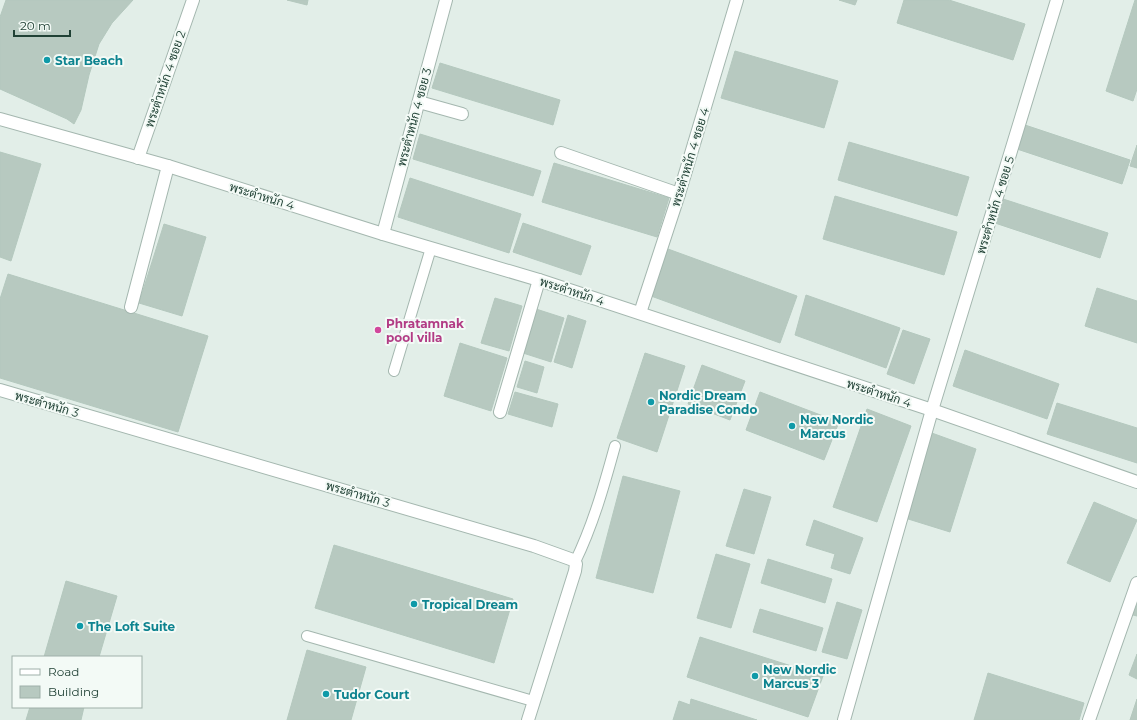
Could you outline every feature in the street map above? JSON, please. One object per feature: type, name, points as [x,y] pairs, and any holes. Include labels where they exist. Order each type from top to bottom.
[{"type":"street","name":"พระตำหนัก 4 ซอย 2","points":[[138,158],[193,0]]},
{"type":"street","name":"พระตำหนัก 4 ซอย 3","points":[[383,234],[446,0]]},
{"type":"street","name":"พระตำหนัก 4 ซอย 4","points":[[640,313],[679,194],[738,0]]},
{"type":"street","name":"พระตำหนัก 4 ซอย 5","points":[[844,720],[932,410],[1058,0]]},
{"type":"street","points":[[418,102],[462,114]]},
{"type":"street","name":"พระตำหนัก 4","points":[[0,119],[168,166],[383,234],[539,280],[932,410],[1137,482]]},
{"type":"street","points":[[561,153],[679,194]]},
{"type":"street","points":[[131,307],[168,166]]},
{"type":"street","points":[[500,412],[539,280]]},
{"type":"street","name":"พระตำหนัก 3","points":[[0,390],[527,544],[564,556],[575,562]]},
{"type":"street","points":[[528,720],[574,576],[576,566],[575,562]]},
{"type":"street","points":[[1089,720],[1137,583]]},
{"type":"lane","points":[[394,371],[431,248]]},
{"type":"lane","points":[[575,562],[597,508],[615,446]]},
{"type":"lane","points":[[307,636],[534,701]]},
{"type":"building","name":"Star Beach","points":[[6,0],[133,0],[112,23],[99,44],[89,75],[81,110],[74,124],[67,119],[0,89],[0,17]]},
{"type":"building","points":[[287,0],[308,0],[307,5]]},
{"type":"building","points":[[839,0],[857,0],[855,5]]},
{"type":"building","points":[[904,0],[949,0],[1025,24],[1013,60],[897,23]]},
{"type":"building","points":[[1135,0],[1137,0],[1137,89],[1133,101],[1106,91]]},
{"type":"building","points":[[735,51],[838,81],[824,128],[721,98]]},
{"type":"building","points":[[440,63],[560,100],[553,125],[432,88]]},
{"type":"building","points":[[1022,124],[1130,160],[1122,184],[1014,148]]},
{"type":"building","points":[[420,134],[541,171],[533,196],[413,159]]},
{"type":"building","points":[[849,142],[969,177],[957,216],[838,180]]},
{"type":"building","points":[[1137,145],[1137,168],[1130,166]]},
{"type":"building","points":[[0,152],[41,164],[11,261],[0,257]]},
{"type":"building","points":[[554,163],[669,198],[657,237],[542,202]]},
{"type":"building","points":[[410,178],[521,214],[509,253],[398,217]]},
{"type":"building","points":[[835,196],[957,232],[944,275],[823,239]]},
{"type":"building","points":[[1000,198],[1108,233],[1100,258],[992,222]]},
{"type":"building","points":[[523,223],[591,246],[581,275],[513,252]]},
{"type":"building","points":[[164,224],[206,237],[182,316],[139,303]]},
{"type":"building","points":[[668,249],[797,296],[780,343],[651,296]]},
{"type":"building","points":[[8,274],[208,336],[178,432],[0,378],[0,299]]},
{"type":"building","points":[[1097,288],[1137,301],[1137,343],[1085,326]]},
{"type":"building","points":[[806,295],[900,328],[886,368],[795,335]]},
{"type":"building","points":[[495,298],[522,306],[509,351],[481,343]]},
{"type":"building","points":[[536,309],[564,318],[551,362],[523,353]]},
{"type":"building","points":[[568,315],[586,321],[572,368],[554,362]]},
{"type":"building","points":[[903,330],[930,339],[914,384],[887,374]]},
{"type":"building","points":[[460,343],[507,358],[491,411],[444,396]]},
{"type":"building","points":[[965,350],[1059,384],[1047,419],[953,386]]},
{"type":"building","name":"Nordic Dream Paradise Condo","points":[[645,353],[685,366],[657,452],[617,438]]},
{"type":"building","points":[[525,361],[544,367],[537,393],[517,387]]},
{"type":"building","points":[[702,365],[745,381],[730,420],[688,404]]},
{"type":"building","points":[[515,392],[558,404],[552,427],[508,414]]},
{"type":"building","name":"New Nordic Marcus","points":[[760,392],[839,422],[824,460],[746,430]]},
{"type":"building","points":[[1057,403],[1137,428],[1137,463],[1047,434]]},
{"type":"building","points":[[867,409],[911,426],[877,522],[833,507]]},
{"type":"building","points":[[929,432],[976,449],[950,532],[905,518]]},
{"type":"building","points":[[623,476],[680,491],[653,593],[596,578]]},
{"type":"building","points":[[744,489],[771,497],[754,554],[726,546]]},
{"type":"building","points":[[1094,502],[1137,520],[1110,582],[1067,563]]},
{"type":"building","points":[[814,520],[863,538],[850,574],[831,568],[835,554],[806,545]]},
{"type":"building","name":"Tropical Dream","points":[[334,545],[513,599],[494,663],[315,608]]},
{"type":"building","points":[[716,554],[750,564],[731,628],[697,618]]},
{"type":"building","points":[[768,559],[832,579],[825,603],[761,583]]},
{"type":"building","name":"The Loft Suite","points":[[66,581],[117,596],[99,656],[44,656]]},
{"type":"building","points":[[837,602],[862,610],[847,659],[822,652]]},
{"type":"building","points":[[1137,605],[1137,616],[1133,615]]},
{"type":"building","points":[[760,609],[823,628],[816,651],[753,632]]},
{"type":"building","name":"New Nordic Marcus 3","points":[[700,637],[823,676],[808,717],[687,677]]},
{"type":"building","name":"Tudor Court","points":[[307,650],[366,667],[351,720],[287,720]]},
{"type":"building","points":[[1137,654],[1137,679],[1129,675]]},
{"type":"building","points":[[988,673],[1084,703],[1079,720],[974,720]]},
{"type":"building","points":[[691,699],[757,720],[673,720],[679,701],[690,705]]},
{"type":"building","points":[[1137,699],[1137,720],[1130,720]]},
{"type":"building","points":[[30,708],[84,708],[81,720],[26,720]]},
{"type":"place","name":"Star Beach","points":[[47,60]]},
{"type":"place","name":"Phratamnak pool villa","points":[[378,330]]},
{"type":"place","name":"Nordic Dream Paradise Condo","points":[[651,402]]},
{"type":"place","name":"New Nordic Marcus","points":[[792,426]]},
{"type":"place","name":"Tropical Dream","points":[[414,604]]},
{"type":"place","name":"The Loft Suite","points":[[80,626]]},
{"type":"place","name":"New Nordic Marcus 3","points":[[755,676]]},
{"type":"place","name":"Tudor Court","points":[[326,694]]}]
